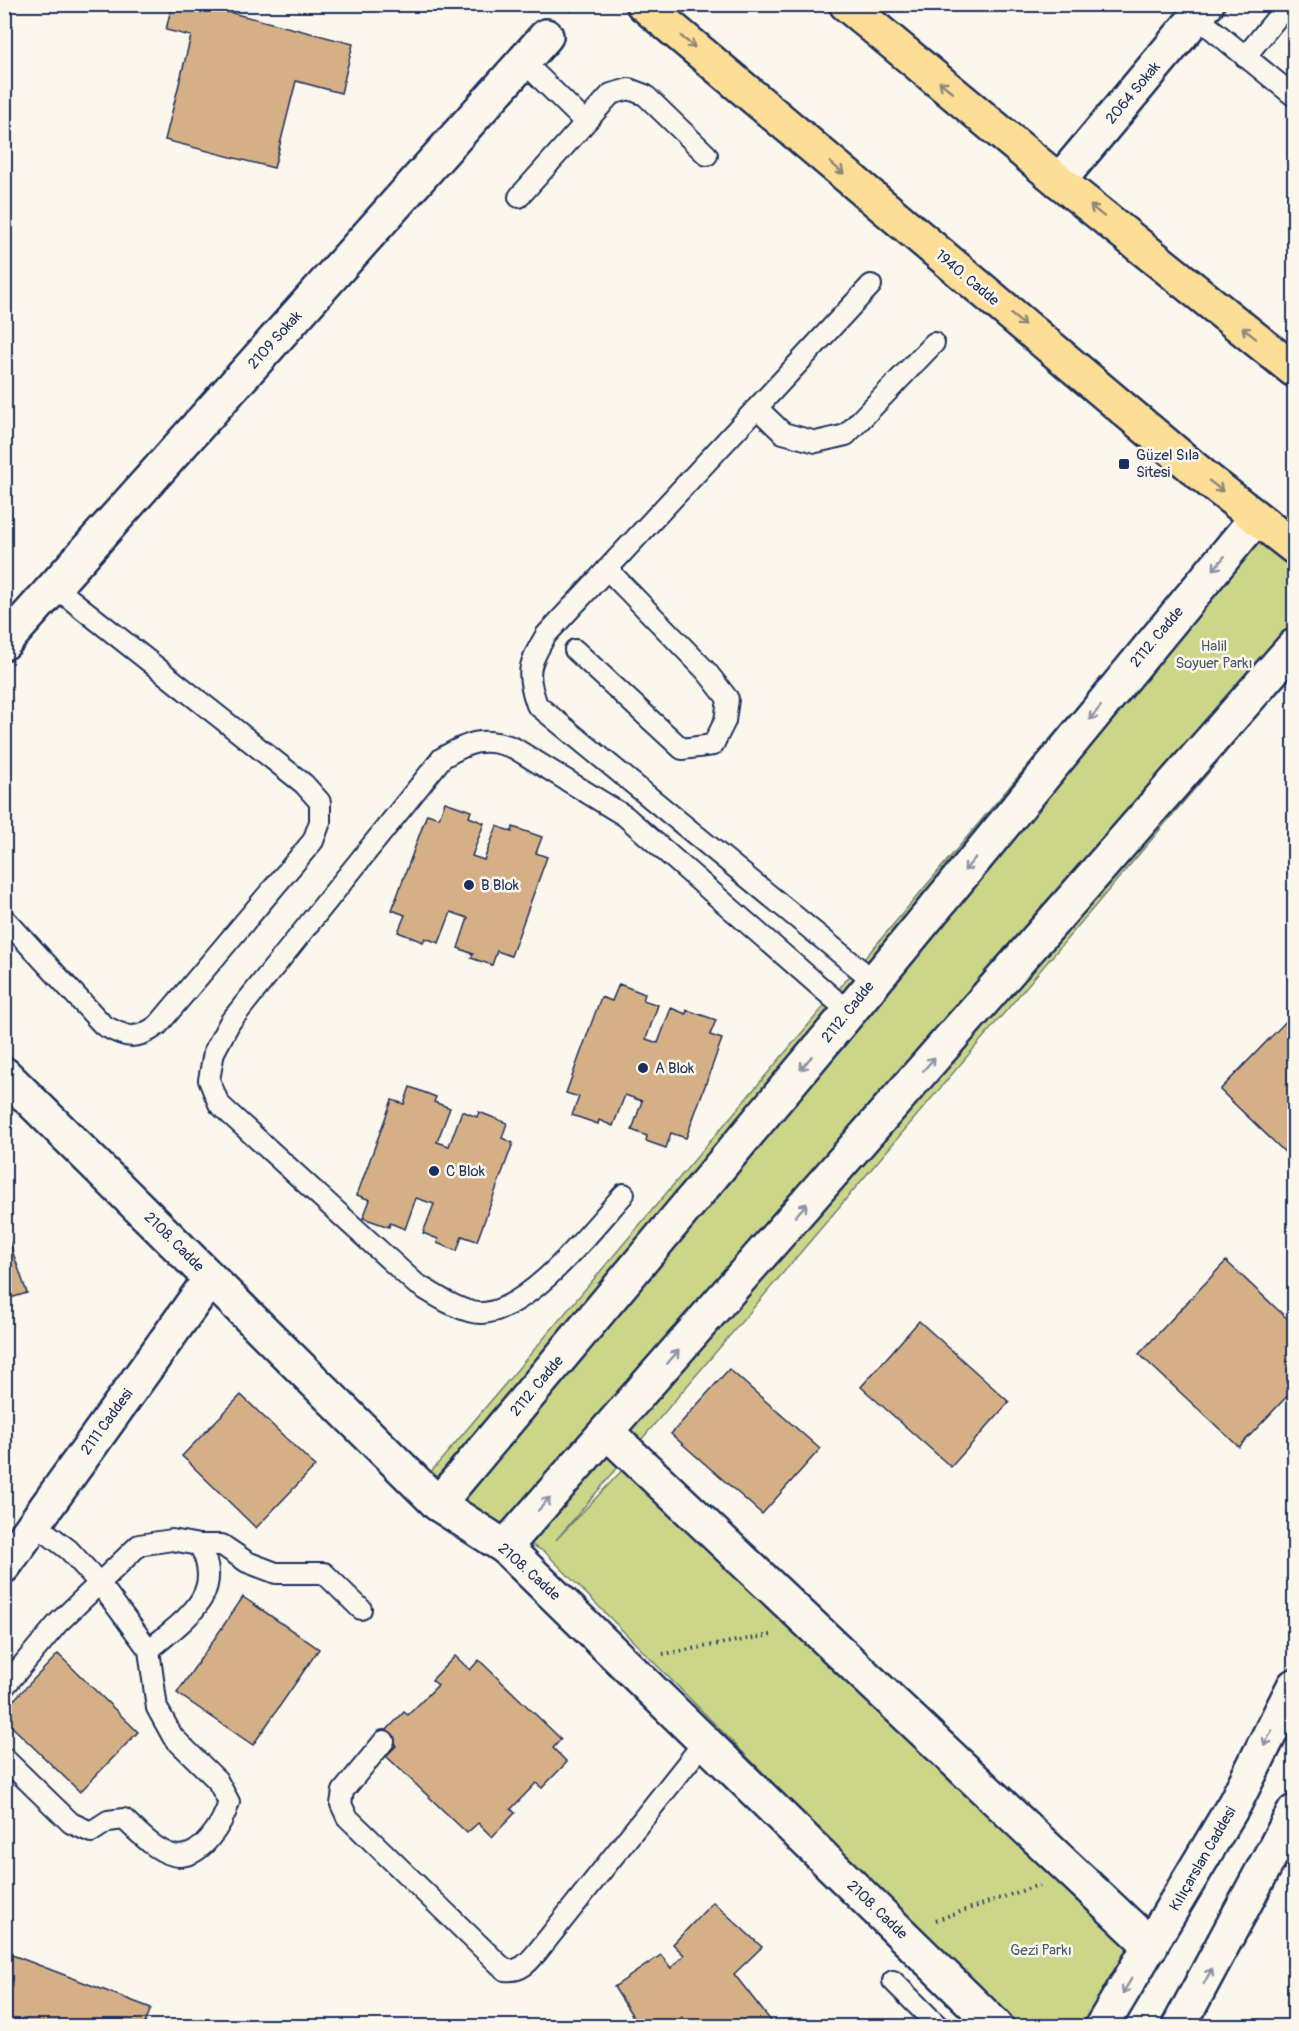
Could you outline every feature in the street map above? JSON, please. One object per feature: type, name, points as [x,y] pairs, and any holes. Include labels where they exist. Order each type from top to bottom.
[{"type":"main road","name":"1940. Cadde","points":[[643,4],[1256,518],[1294,547]]},
{"type":"main road","points":[[846,4],[1059,181],[1294,370]]},
{"type":"street","name":"2064 Sokak","points":[[1059,181],[1202,11]]},
{"type":"street","name":"2109 Sokak","points":[[4,643],[546,36]]},
{"type":"street","name":"2112. Cadde","points":[[438,1504],[850,1011],[1256,518]]},
{"type":"street","points":[[505,1547],[1294,646]]},
{"type":"street","name":"2108. Cadde","points":[[4,1074],[438,1504],[505,1547],[996,2026]]},
{"type":"street","name":"2111 Caddesi","points":[[4,1566],[210,1278]]},
{"type":"street","points":[[607,1432],[1151,1946]]},
{"type":"street","name":"Kılıçarslan Caddesi","points":[[1102,2026],[1235,1803],[1294,1686]]},
{"type":"street","points":[[1179,2026],[1233,1930],[1294,1812]]},
{"type":"lane","points":[[1245,57],[1288,4]]},
{"type":"lane","points":[[1202,11],[1245,57],[1294,96]]},
{"type":"lane","points":[[524,62],[584,121]]},
{"type":"lane","points":[[519,197],[584,121],[611,94],[629,89],[645,95],[707,155]]},
{"type":"lane","points":[[871,285],[546,635],[532,658],[529,681],[537,705],[874,981]]},
{"type":"lane","points":[[757,408],[783,433],[816,442],[846,435],[934,343]]},
{"type":"lane","points":[[575,650],[681,749],[713,745],[725,721],[728,699],[706,672],[607,569]]},
{"type":"lane","points":[[4,918],[103,1025],[122,1035],[143,1035],[158,1025],[313,842],[320,822],[320,802],[304,784],[55,587]]},
{"type":"lane","points":[[624,1194],[536,1289],[509,1305],[481,1313],[453,1305],[415,1283],[219,1104],[215,1096],[209,1080],[214,1052],[230,1022],[442,758],[466,743],[495,740],[514,748],[625,816],[850,1011]]},
{"type":"lane","points":[[4,1758],[71,1823],[91,1832],[108,1821],[124,1819],[143,1837],[172,1855],[187,1855],[205,1843],[225,1815],[229,1802],[217,1780],[173,1737],[157,1708],[149,1650],[100,1584],[69,1550],[35,1524]]},
{"type":"lane","points":[[4,1687],[58,1623],[139,1545],[172,1540],[199,1545],[222,1545],[247,1562],[276,1573],[324,1573],[361,1608]]},
{"type":"lane","points":[[149,1650],[198,1607],[209,1583],[208,1560],[199,1545]]},
{"type":"lane","points":[[384,1741],[343,1791],[341,1804],[347,1817],[505,1970],[515,1971],[526,1966],[538,1952],[705,1741]]},
{"type":"lane","points":[[893,1981],[938,2026]]},
{"type":"path","points":[[624,1661],[813,1627]]},
{"type":"path","points":[[900,1932],[1074,1873]]},
{"type":"green space","name":"Halil Soyuer Parkı","points":[[1234,521],[1294,568],[1294,672],[556,1540],[630,1462],[1134,1936],[1082,2026],[1013,2026],[545,1552],[419,1486]]},
{"type":"building","points":[[172,4],[197,4],[353,44],[341,93],[296,81],[274,168],[165,140],[191,36],[166,30]]},
{"type":"building","name":"B Blok","points":[[445,802],[471,811],[469,817],[484,823],[472,856],[484,860],[497,826],[512,832],[513,827],[542,837],[536,853],[547,857],[511,956],[497,951],[492,965],[471,958],[473,954],[458,948],[468,918],[451,912],[439,943],[425,938],[423,942],[398,932],[405,915],[392,910],[427,814],[439,818]]},
{"type":"building","name":"A Blok","points":[[619,984],[645,994],[643,1000],[658,1005],[646,1039],[658,1043],[671,1008],[686,1014],[687,1010],[716,1020],[710,1035],[722,1039],[686,1138],[671,1133],[666,1148],[646,1141],[647,1136],[632,1130],[642,1101],[625,1095],[613,1126],[599,1120],[598,1124],[572,1115],[579,1097],[566,1093],[601,997],[612,1001]]},
{"type":"building","points":[[1294,1013],[1294,1161],[1220,1090]]},
{"type":"building","name":"C Blok","points":[[410,1087],[436,1097],[434,1102],[450,1108],[437,1142],[449,1146],[462,1111],[477,1117],[479,1112],[507,1123],[502,1138],[513,1143],[477,1241],[462,1236],[457,1251],[437,1243],[438,1239],[423,1233],[434,1204],[416,1198],[405,1229],[390,1223],[389,1227],[363,1218],[370,1200],[357,1195],[392,1100],[404,1104]]},
{"type":"building","points":[[4,1227],[27,1293],[4,1300]]},
{"type":"building","points":[[1226,1261],[1294,1325],[1294,1389],[1239,1447],[1139,1354]]},
{"type":"building","points":[[919,1321],[1009,1402],[951,1467],[861,1387]]},
{"type":"building","points":[[729,1369],[820,1449],[762,1514],[671,1434]]},
{"type":"building","points":[[241,1395],[315,1466],[256,1528],[182,1456]]},
{"type":"building","points":[[243,1597],[319,1649],[253,1745],[177,1693]]},
{"type":"building","points":[[58,1654],[138,1732],[80,1792],[4,1719],[4,1710]]},
{"type":"building","points":[[455,1656],[470,1670],[479,1660],[561,1739],[553,1748],[567,1762],[542,1788],[536,1783],[511,1809],[515,1813],[492,1837],[478,1823],[467,1833],[386,1756],[396,1746],[383,1734],[404,1712],[408,1715],[438,1685],[432,1680]]},
{"type":"building","points":[[713,1902],[762,1947],[734,1974],[775,2026],[690,2026],[682,2017],[671,2026],[639,2026],[614,1987],[661,1955],[671,1968],[684,1955],[673,1944]]},
{"type":"building","points":[[7,1953],[151,2008],[144,2026],[4,2026]]},
{"type":"place","name":"Güzel Sıla Sitesi","points":[[1124,464]]},
{"type":"place","name":"B Blok","points":[[469,885]]},
{"type":"place","name":"A Blok","points":[[643,1068]]},
{"type":"place","name":"C Blok","points":[[434,1171]]},
{"type":"park label","name":"Gezi Parkı","points":[[1041,1950]]}]
